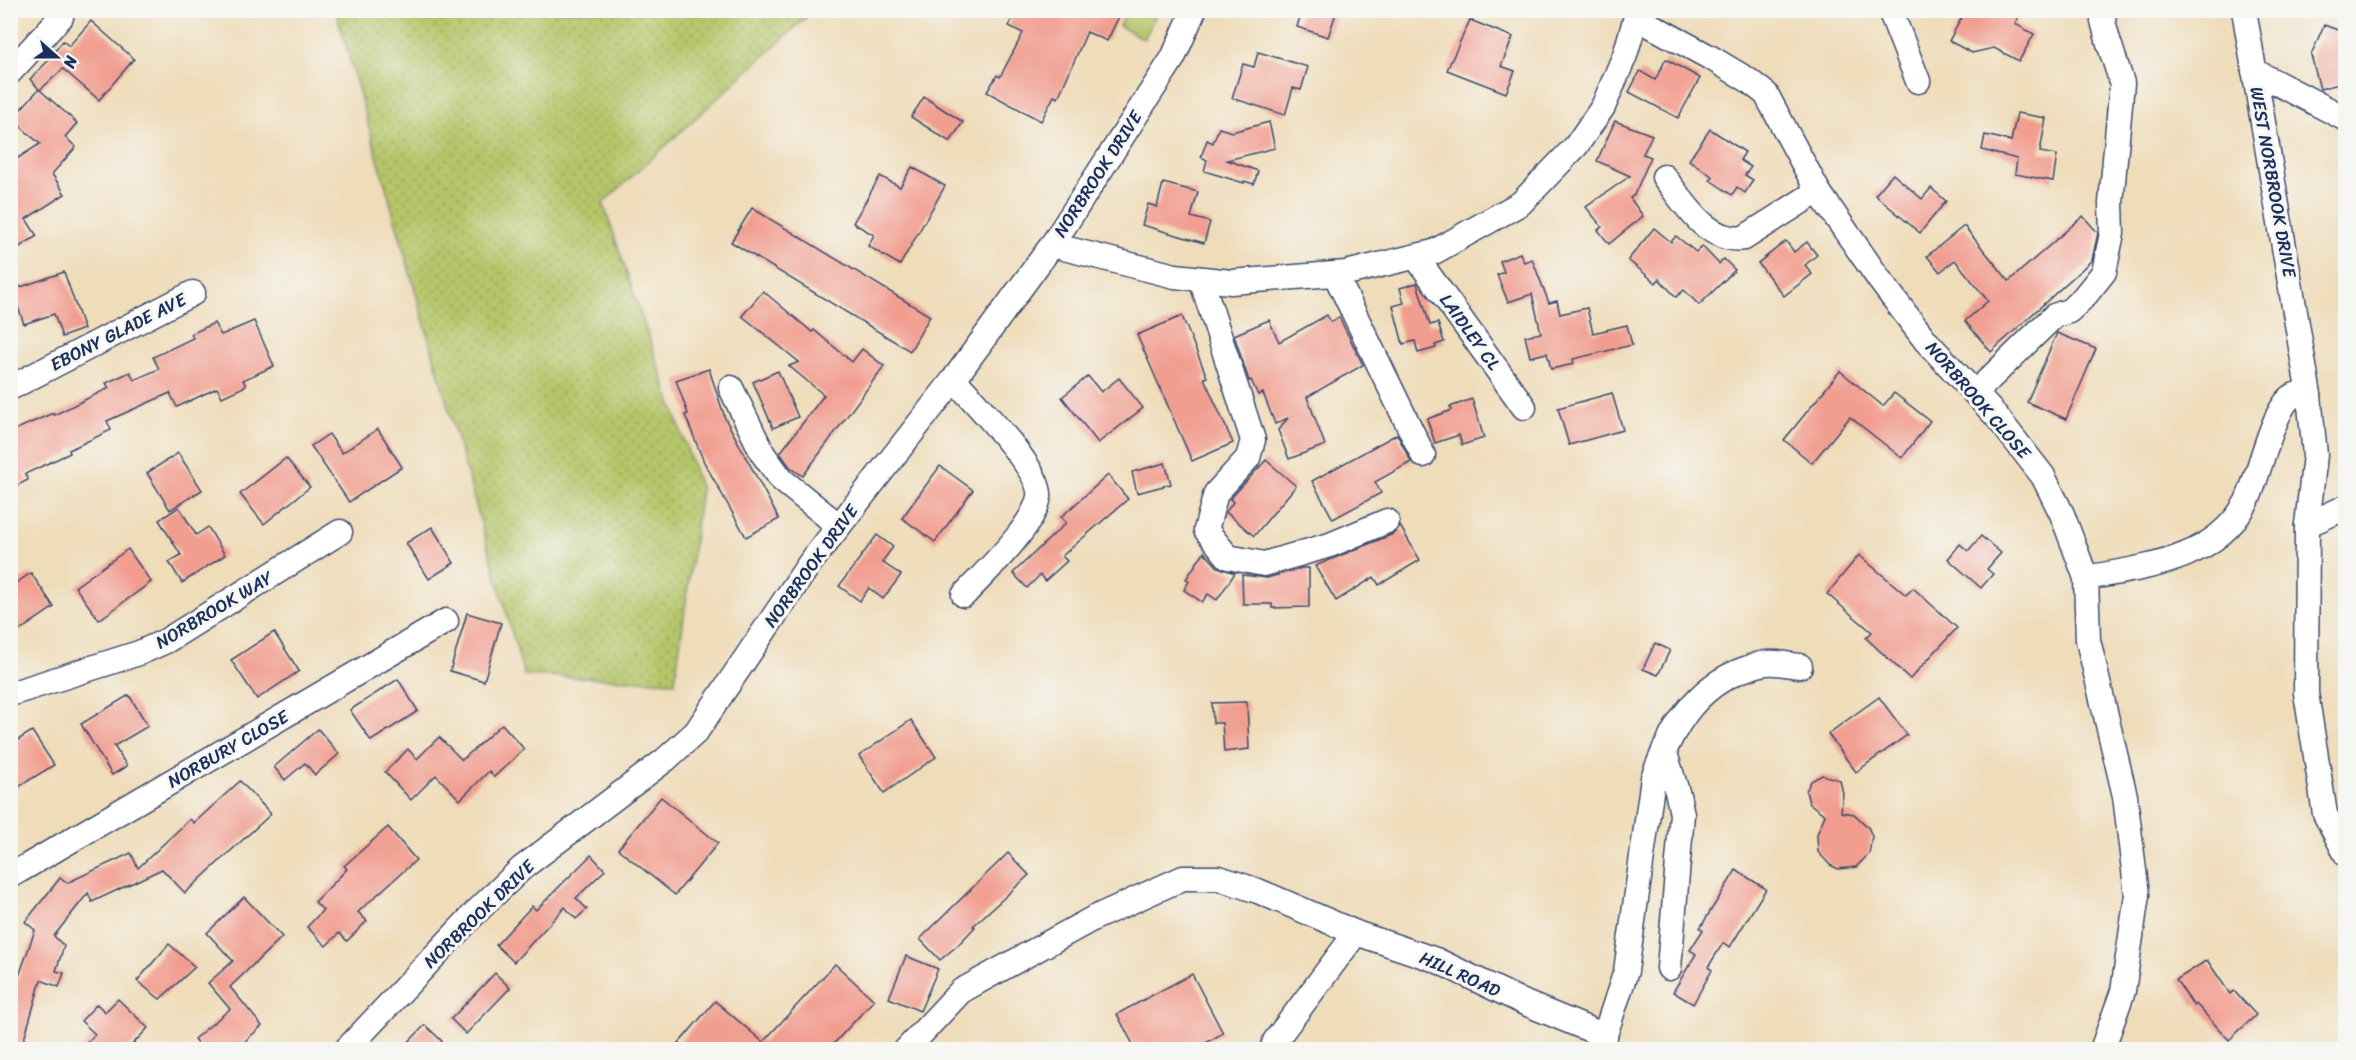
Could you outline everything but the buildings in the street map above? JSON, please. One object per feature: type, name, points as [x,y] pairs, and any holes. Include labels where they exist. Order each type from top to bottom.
[{"type":"street","name":"NORBROOK DRIVE","points":[[346,1050],[474,913],[522,868],[665,760],[696,732],[810,563],[954,380],[1052,245],[1173,58],[1194,10]]},
{"type":"street","points":[[1890,10],[1918,81]]},
{"type":"street","points":[[1975,393],[2054,316],[2069,311],[2077,304],[2104,272],[2112,233],[2111,203],[2122,83],[2103,21],[2104,10]]},
{"type":"street","points":[[2244,10],[2254,71]]},
{"type":"street","points":[[1052,245],[1119,264],[1175,276],[1231,282],[1335,274],[1434,252],[1521,203],[1576,146],[1603,106],[1625,55],[1637,14]]},
{"type":"street","name":"NORBROOK CLOSE","points":[[1637,14],[1713,58],[1766,94],[1818,191],[1879,279],[1926,341],[1998,417],[2043,476],[2062,514],[2086,578],[2088,640],[2125,796],[2138,896],[2123,992],[2102,1050]]},
{"type":"street","points":[[10,72],[61,17]]},
{"type":"street","name":"WEST NORBROOK DRIVE","points":[[2254,71],[2346,119]]},
{"type":"street","name":"WEST NORBROOK DRIVE","points":[[2254,71],[2309,395]]},
{"type":"street","points":[[1664,177],[1700,221],[1713,233],[1733,239],[1744,237],[1818,191]]},
{"type":"street","name":"LAIDLEY CL","points":[[1416,257],[1524,408]]},
{"type":"street","points":[[1335,274],[1423,455]]},
{"type":"street","points":[[1201,279],[1253,440],[1248,458],[1216,493],[1206,530],[1228,557],[1264,564],[1330,545],[1387,521]]},
{"type":"street","name":"EBONY GLADE AVE","points":[[10,388],[193,293]]},
{"type":"street","points":[[954,380],[1015,448],[1037,480],[1039,496],[1026,526],[964,594]]},
{"type":"street","points":[[731,388],[763,454],[782,480],[839,526]]},
{"type":"street","points":[[2086,578],[2161,564],[2202,548],[2226,531],[2247,502],[2278,415],[2295,395],[2309,395],[2315,455],[2307,525],[2306,693],[2325,814],[2346,854]]},
{"type":"street","points":[[2307,525],[2346,507]]},
{"type":"street","name":"NORBROOK WAY","points":[[10,694],[139,653],[166,641],[340,532]]},
{"type":"street","name":"NORBURY CLOSE","points":[[10,876],[446,621]]},
{"type":"street","name":"HILL ROAD","points":[[906,1050],[961,992],[1094,918],[1183,878],[1219,878],[1258,891],[1356,933],[1436,960],[1602,1043],[1626,971],[1651,789],[1664,750],[1680,719],[1706,691],[1725,676],[1766,662],[1800,666]]},
{"type":"street","points":[[1664,750],[1682,814],[1669,968]]},
{"type":"street","points":[[1272,1050],[1275,1041],[1356,933]]},
{"type":"green space","points":[[1127,10],[1158,11],[1144,39],[1119,26]]},
{"type":"green space","points":[[336,11],[813,11],[603,203],[701,490],[675,682],[524,675]]}]
